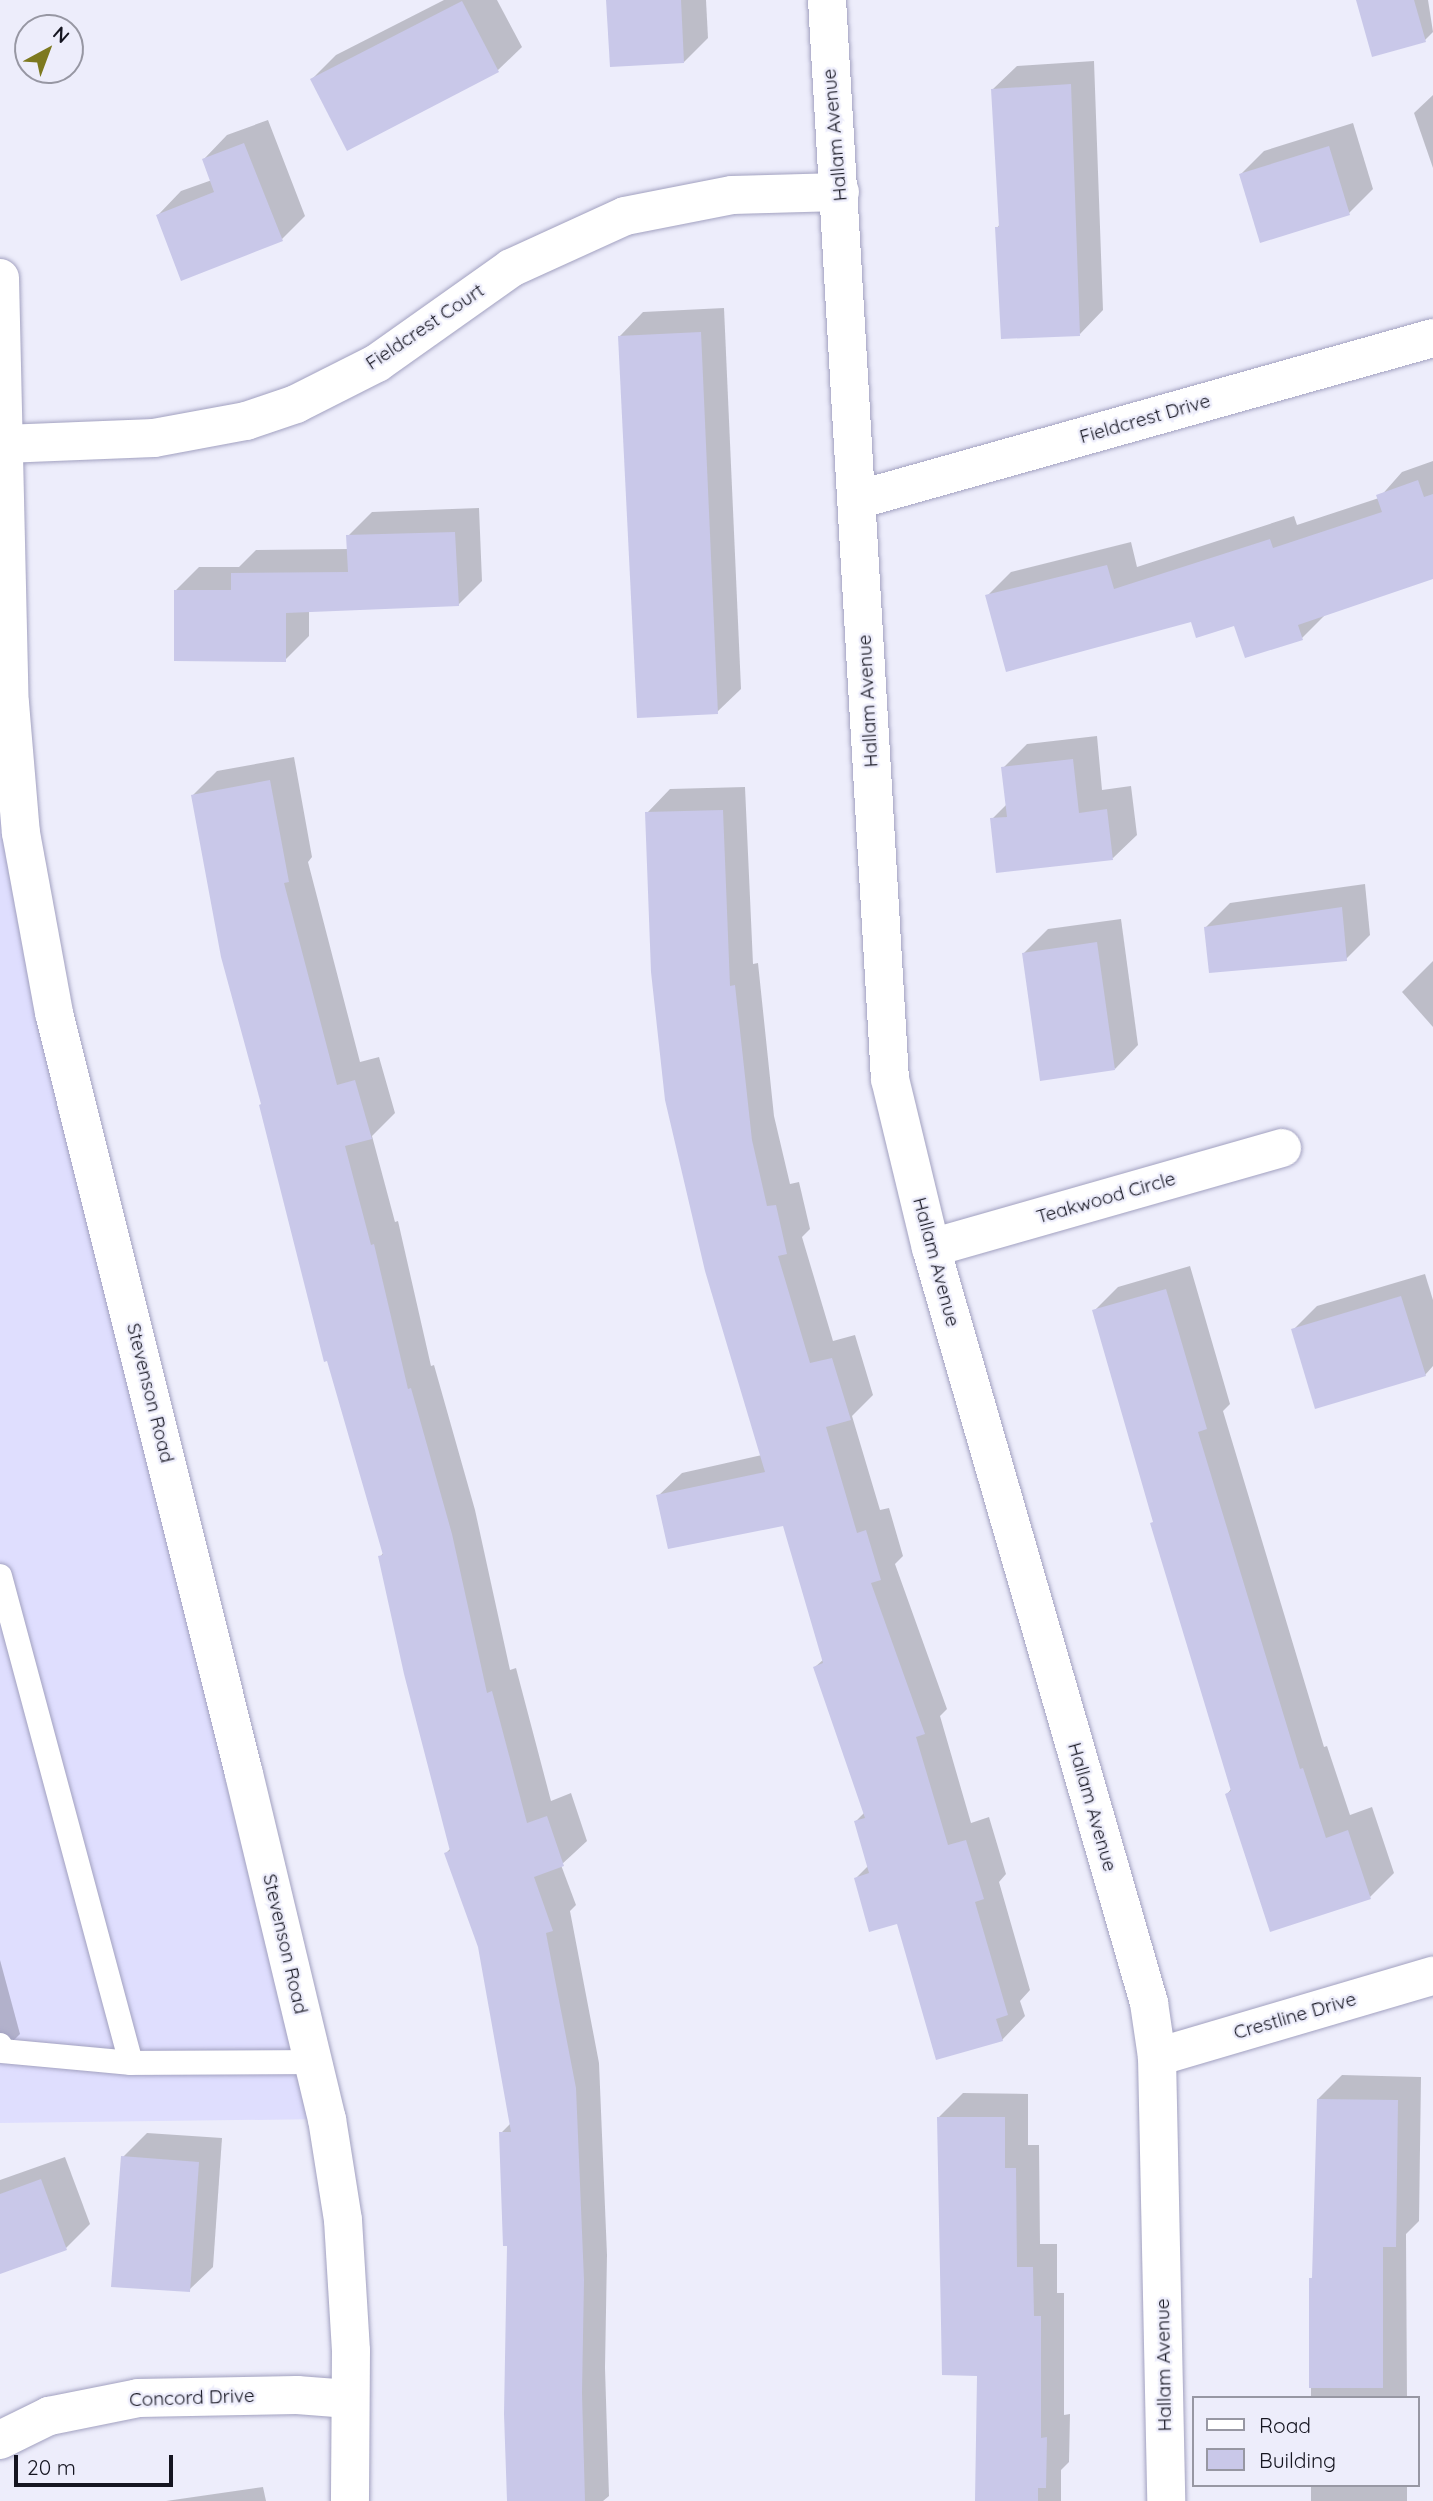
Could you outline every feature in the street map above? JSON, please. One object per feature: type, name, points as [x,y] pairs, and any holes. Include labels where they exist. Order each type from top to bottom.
[{"type":"street","name":"Hallam Avenue","points":[[827,0],[890,1079],[931,1248],[1149,2003],[1157,2057],[1167,2501]]},
{"type":"street","name":"Fieldcrest Court","points":[[4,444],[153,438],[246,421],[296,404],[377,363],[511,268],[625,216],[732,195],[840,192]]},
{"type":"street","name":"Stevenson Road","points":[[0,278],[3,534],[10,703],[11,825],[54,1013],[235,1735],[327,2119],[342,2220],[351,2351],[350,2501]]},
{"type":"street","name":"Fieldcrest Drive","points":[[857,500],[1433,338]]},
{"type":"street","name":"Teakwood Circle","points":[[931,1248],[1282,1148]]},
{"type":"street","name":"Crestline Drive","points":[[1157,2057],[1433,1976]]},
{"type":"street","name":"Concord Drive","points":[[0,2440],[49,2416],[138,2398],[297,2395],[349,2399]]},
{"type":"lane","points":[[0,1576],[131,2063]]},
{"type":"lane","points":[[0,2045],[2,2051],[131,2063],[313,2062]]},
{"type":"shaded area","points":[[0,278],[21,833],[327,2119],[0,2123]]},
{"type":"building","points":[[606,0],[681,0],[684,63],[610,67]]},
{"type":"building","points":[[1356,0],[1414,0],[1426,42],[1372,57]]},
{"type":"building","points":[[462,1],[499,72],[347,151],[310,79]]},
{"type":"building","points":[[1071,84],[1080,336],[1001,339],[995,227],[999,227],[991,89]]},
{"type":"building","points":[[244,143],[283,241],[181,281],[156,215],[214,192],[202,159]]},
{"type":"building","points":[[1329,146],[1350,215],[1260,243],[1239,174]]},
{"type":"building","points":[[701,332],[718,714],[637,718],[618,336]]},
{"type":"building","points":[[1418,480],[1424,497],[1433,494],[1433,579],[1298,625],[1303,640],[1245,658],[1234,626],[1196,638],[1191,622],[1006,672],[985,595],[1107,565],[1114,589],[1270,539],[1273,548],[1382,512],[1376,495]]},
{"type":"building","points":[[455,532],[459,606],[286,613],[286,662],[174,661],[174,590],[231,590],[231,573],[348,572],[346,535]]},
{"type":"building","points":[[1073,759],[1079,813],[1107,809],[1113,860],[996,873],[990,818],[1007,817],[1001,767]]},
{"type":"building","points":[[270,780],[289,882],[284,883],[337,1085],[355,1080],[372,1139],[345,1146],[371,1245],[374,1244],[408,1389],[411,1388],[452,1534],[487,1693],[492,1691],[527,1823],[547,1816],[564,1866],[534,1877],[553,1931],[546,1933],[576,2088],[584,2280],[582,2393],[585,2501],[507,2501],[504,2414],[507,2246],[503,2246],[499,2132],[511,2132],[478,1947],[444,1853],[450,1851],[404,1674],[378,1556],[383,1555],[327,1361],[324,1362],[259,1105],[261,1104],[221,957],[191,795]]},
{"type":"building","points":[[723,810],[730,986],[735,985],[752,1140],[767,1206],[776,1205],[787,1254],[778,1256],[810,1363],[832,1358],[851,1420],[826,1427],[857,1533],[866,1530],[881,1580],[871,1583],[925,1734],[916,1737],[948,1845],[966,1840],[984,1899],[975,1902],[1008,2015],[996,2019],[1003,2041],[936,2060],[897,1924],[869,1932],[854,1878],[869,1873],[854,1821],[865,1818],[813,1667],[823,1663],[783,1526],[668,1549],[656,1495],[765,1472],[705,1271],[665,1100],[651,972],[645,812]]},
{"type":"building","points":[[1342,907],[1347,961],[1209,973],[1204,927]]},
{"type":"building","points":[[1097,942],[1115,1070],[1040,1081],[1022,953]]},
{"type":"building","points":[[1166,1289],[1207,1429],[1198,1432],[1300,1769],[1303,1768],[1326,1838],[1348,1830],[1371,1899],[1270,1932],[1225,1794],[1231,1791],[1150,1523],[1153,1522],[1092,1310]]},
{"type":"building","points":[[1401,1296],[1426,1376],[1315,1409],[1291,1329]]},
{"type":"building","points":[[1317,2099],[1398,2100],[1396,2247],[1383,2247],[1383,2388],[1309,2388],[1309,2278],[1312,2278]]},
{"type":"building","points":[[937,2117],[1005,2117],[1005,2168],[1016,2168],[1017,2267],[1033,2267],[1034,2316],[1041,2316],[1041,2438],[1047,2437],[1046,2488],[1038,2488],[1038,2501],[975,2501],[977,2376],[942,2375]]},
{"type":"building","points":[[121,2156],[199,2162],[190,2292],[111,2287]]},
{"type":"building","points":[[41,2179],[67,2250],[0,2274],[0,2194]]}]
